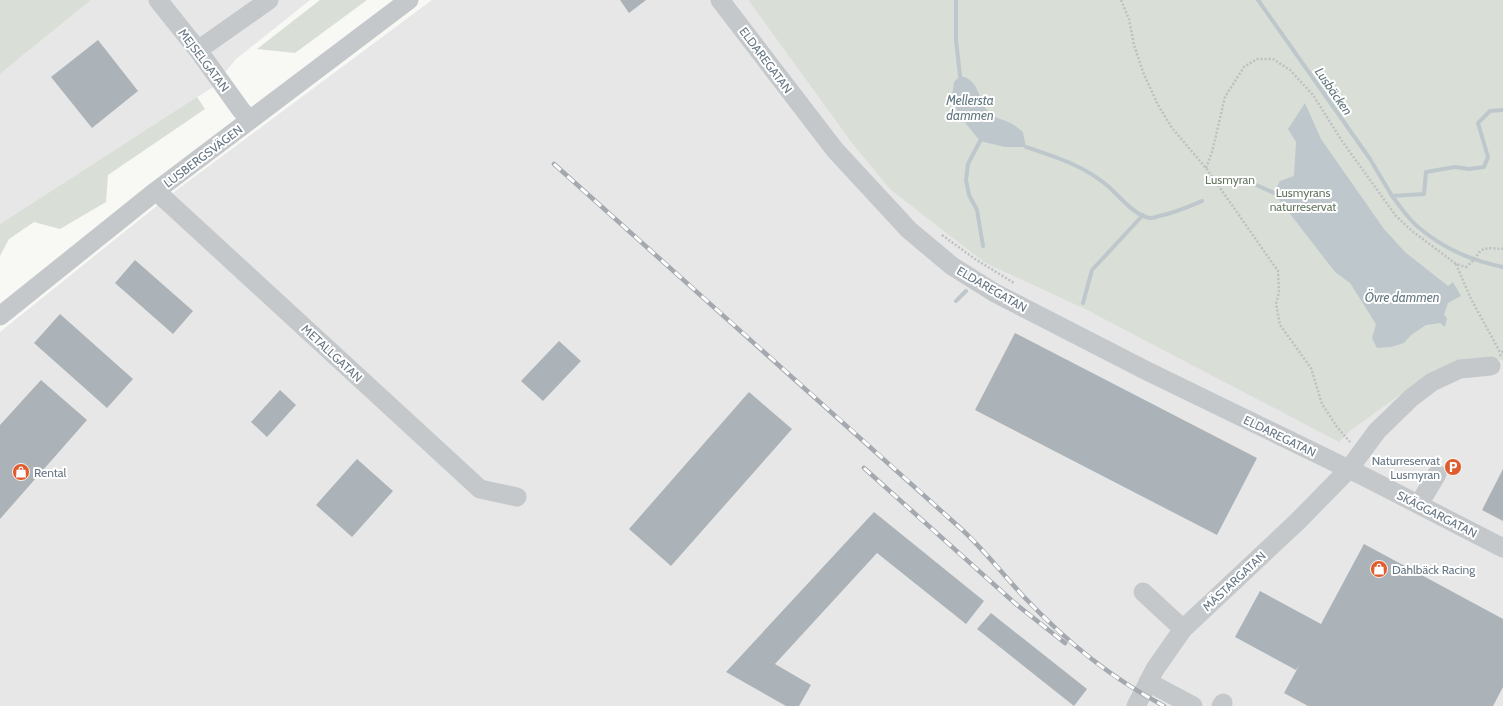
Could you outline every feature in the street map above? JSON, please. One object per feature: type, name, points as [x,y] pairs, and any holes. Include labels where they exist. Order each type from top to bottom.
[{"type":"street","name":"MEJSELGATAN","points":[[158,0],[198,50],[241,110],[250,120]]},
{"type":"street","points":[[198,50],[269,0]]},
{"type":"street","name":"LUSBERGSVÄGEN","points":[[0,316],[156,191],[409,0]]},
{"type":"street","name":"ELDAREGATAN","points":[[720,0],[835,150],[908,230],[952,266],[996,293],[1147,371],[1349,469]]},
{"type":"street","name":"METALLGATAN","points":[[156,191],[480,489],[517,497]]},
{"type":"street","name":"MÄSTARGATAN","points":[[1138,705],[1155,669],[1183,629],[1298,521],[1349,469],[1377,431],[1410,398],[1432,382],[1460,369],[1491,366]]},
{"type":"street","name":"SKÄGGARGATAN","points":[[1349,469],[1503,548]]},
{"type":"street","points":[[1419,504],[1438,474]]},
{"type":"street","points":[[1143,592],[1183,629]]},
{"type":"street","points":[[1148,682],[1193,706]]},
{"type":"path","points":[[1121,0],[1129,19],[1134,45],[1143,72],[1158,105],[1172,128],[1206,168],[1278,271],[1279,292],[1276,304],[1280,325],[1311,368],[1322,404],[1337,427],[1360,453]]},
{"type":"path","points":[[1206,168],[1212,152],[1226,97],[1244,68],[1257,58],[1272,59],[1290,70],[1312,95],[1342,141],[1396,216],[1412,231],[1456,264],[1466,267],[1480,250],[1487,247],[1503,249]]},
{"type":"path","points":[[938,232],[974,259],[1016,285]]},
{"type":"path","points":[[1456,264],[1471,300],[1501,354],[1503,351]]},
{"type":"shaded area","points":[[91,0],[310,0],[236,59],[213,87],[0,224],[0,74]]},
{"type":"shaded area","points":[[432,0],[748,0],[851,142],[891,189],[985,263],[1350,431],[1435,370],[1481,359],[1503,360],[1503,706],[0,706],[0,332],[174,192]]},
{"type":"green space","points":[[0,0],[91,0],[0,74]]},
{"type":"green space","points":[[320,0],[367,0],[295,53],[257,49]]},
{"type":"green space","name":"Lusmyran","points":[[748,0],[1503,0],[1503,360],[1481,359],[1435,370],[1350,431],[1339,442],[1089,311],[985,263],[891,190],[851,142]]},
{"type":"green space","points":[[197,97],[205,109],[108,175],[106,202],[60,229],[34,222],[9,239],[0,256],[0,224]]},
{"type":"water","name":"Mellersta dammen","points":[[960,76],[967,78],[972,82],[990,113],[995,117],[1014,125],[1023,132],[1026,147],[1005,147],[980,141],[958,114],[952,95],[954,82]]},
{"type":"water","name":"Övre dammen","points":[[1305,103],[1321,139],[1384,229],[1405,252],[1448,286],[1453,282],[1461,296],[1448,303],[1444,315],[1447,318],[1445,327],[1440,323],[1426,325],[1411,335],[1404,343],[1391,347],[1377,348],[1372,338],[1376,324],[1350,283],[1335,272],[1274,193],[1280,181],[1294,176],[1296,142],[1288,129]]},
{"type":"building","points":[[620,0],[646,0],[629,13]]},
{"type":"building","points":[[98,40],[138,91],[92,128],[51,77]]},
{"type":"building","points":[[135,260],[193,311],[173,334],[115,283]]},
{"type":"building","points":[[60,314],[133,379],[107,408],[34,343]]},
{"type":"building","points":[[1015,333],[1257,458],[1217,535],[975,410]]},
{"type":"building","points":[[559,341],[581,361],[543,401],[521,381]]},
{"type":"building","name":"Rental","points":[[41,380],[87,420],[0,519],[0,425]]},
{"type":"building","points":[[280,390],[296,405],[267,437],[251,422]]},
{"type":"building","points":[[749,392],[792,429],[671,566],[629,529]]},
{"type":"building","points":[[357,459],[393,491],[352,537],[316,505]]},
{"type":"building","points":[[1503,469],[1503,521],[1482,510]]},
{"type":"building","points":[[874,512],[984,601],[966,624],[877,553],[775,664],[811,685],[799,706],[786,706],[726,672]]},
{"type":"building","points":[[1364,544],[1503,619],[1503,687],[1493,706],[1308,706],[1284,693],[1300,664],[1296,670],[1235,637],[1260,591],[1321,624]]},
{"type":"building","points":[[991,613],[1087,689],[1074,706],[977,629]]},
{"type":"waterway","points":[[956,0],[956,40],[960,76]]},
{"type":"waterway","name":"Lusbäcken","points":[[1258,0],[1370,159],[1392,196],[1424,194],[1426,172],[1455,167],[1469,169],[1484,167],[1488,157],[1478,123],[1490,111],[1503,110]]},
{"type":"waterway","points":[[980,141],[968,164],[966,180],[969,195],[977,210],[983,246]]},
{"type":"waterway","points":[[1026,147],[1059,159],[1090,173],[1109,187],[1134,210],[1145,217],[1152,218],[1181,210],[1202,201]]},
{"type":"waterway","points":[[1233,179],[1250,182],[1274,193]]},
{"type":"waterway","name":"Lusbäcken","points":[[1392,196],[1414,224],[1438,242],[1468,257],[1503,267]]},
{"type":"waterway","points":[[1083,303],[1092,270],[1143,215]]},
{"type":"waterway","points":[[956,301],[966,291]]},
{"type":"railway","points":[[554,164],[967,534],[1025,598],[1057,630],[1108,671],[1144,695],[1164,706]]},
{"type":"railway","points":[[864,468],[1017,605],[1065,643]]},
{"type":"place","name":"Naturreservat Lusmyran","points":[[1453,467]]},
{"type":"place","name":"Rental","points":[[21,472]]},
{"type":"place","name":"Dahlbäck Racing","points":[[1379,569]]},
{"type":"park label","name":"Lusmyrans naturreservat","points":[[1303,199]]}]
